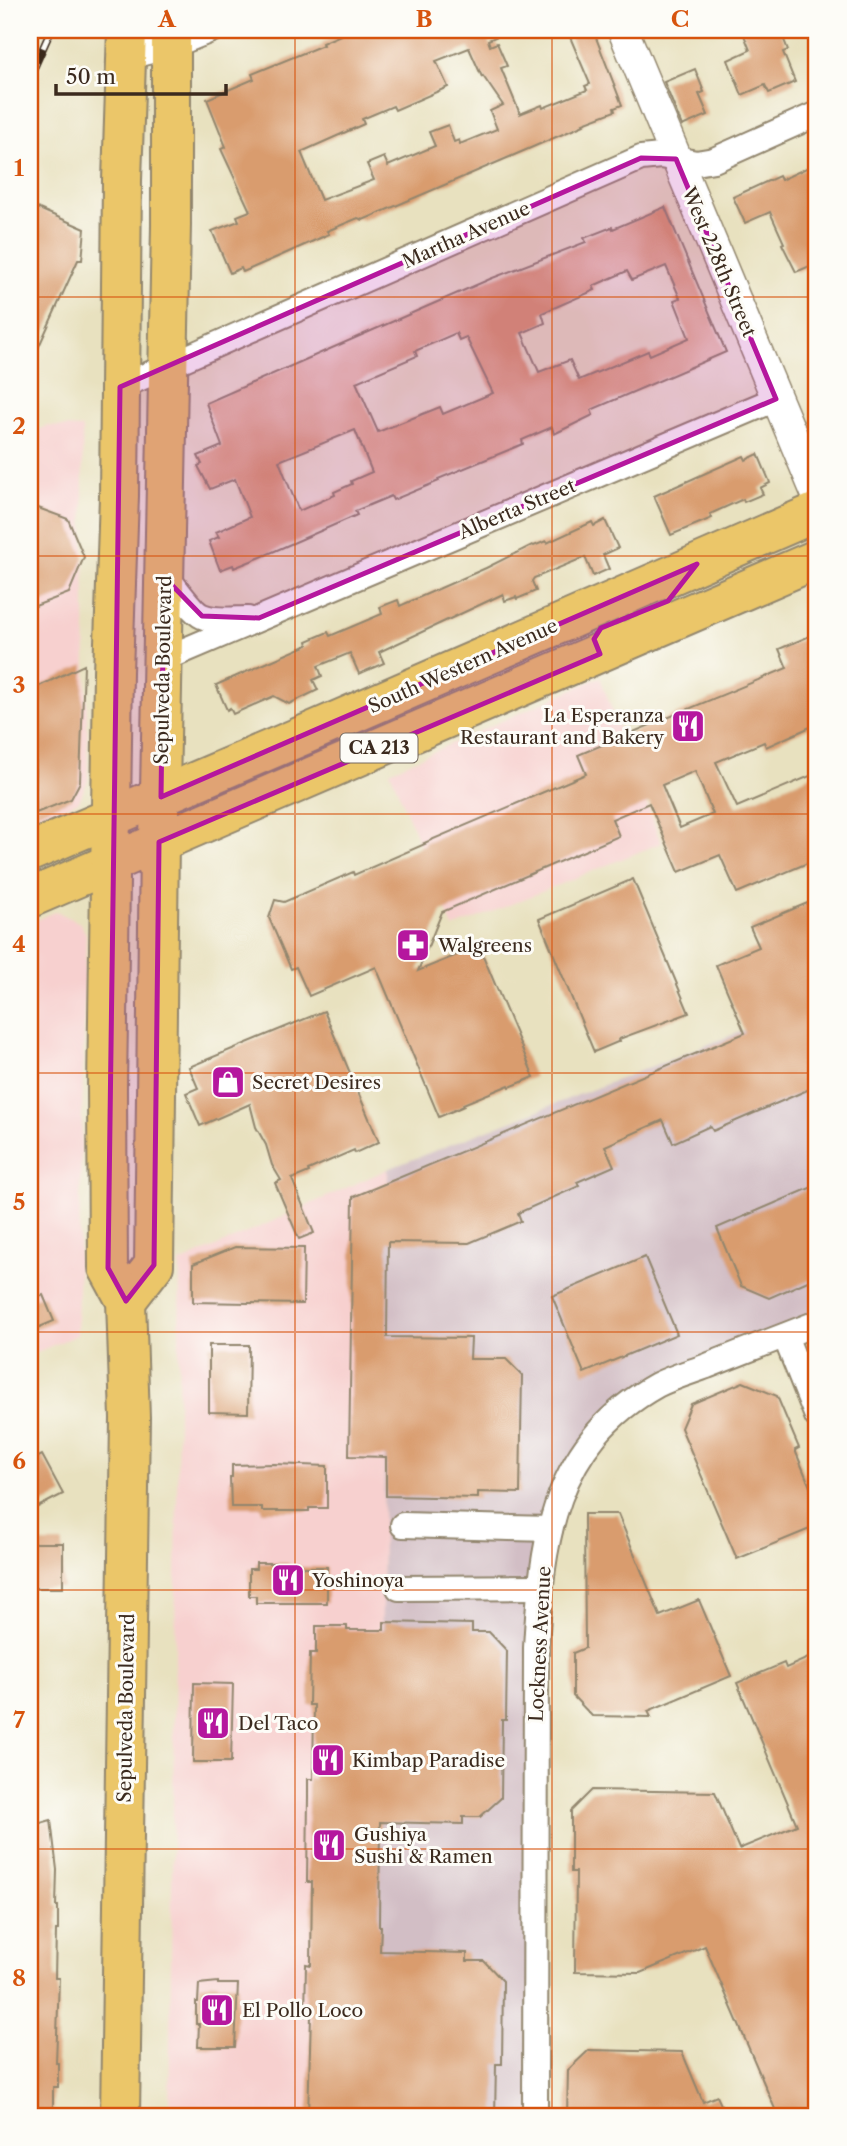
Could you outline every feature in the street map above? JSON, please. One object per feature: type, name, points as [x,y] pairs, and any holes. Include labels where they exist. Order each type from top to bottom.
[{"type":"main road","name":"Sepulveda Boulevard","points":[[126,1301],[154,1265],[171,225],[171,38]]},
{"type":"main road","name":"Sepulveda Boulevard","points":[[120,2116],[130,1418],[126,1301],[108,1268],[109,864],[127,43]]},
{"type":"main road","name":"South Western Avenue","points":[[30,852],[817,512]]},
{"type":"main road","name":"CA 213","points":[[30,898],[817,559]]},
{"type":"main road","points":[[600,654],[594,639],[601,628],[668,601],[689,582],[697,564]]},
{"type":"street","points":[[127,43],[211,30]]},
{"type":"street","name":"West 228th Street","points":[[622,30],[817,495]]},
{"type":"street","name":"Martha Avenue","points":[[120,387],[641,158],[661,156],[696,163],[715,160],[817,114]]},
{"type":"street","name":"Alberta Street","points":[[162,660],[776,399]]},
{"type":"street","name":"Alberta Street","points":[[164,573],[202,616],[224,619],[259,618]]},
{"type":"street","name":"Lockness Avenue","points":[[536,2116],[536,1661],[540,1587],[556,1505],[573,1468],[596,1434],[622,1407],[659,1384],[817,1323]]},
{"type":"street","points":[[785,1336],[817,1416]]},
{"type":"street","points":[[403,1525],[550,1530]]},
{"type":"street","points":[[399,1588],[540,1587]]},
{"type":"highlighted area","points":[[641,158],[676,159],[776,399],[259,618],[202,616],[164,577],[161,797],[697,564],[668,601],[601,628],[594,639],[600,654],[159,842],[154,1265],[126,1301],[108,1268],[120,387]]},
{"type":"shaded area","points":[[48,426],[82,428],[88,780],[79,801],[30,821],[30,433]]},
{"type":"shaded area","points":[[600,677],[661,843],[453,928],[390,771]]},
{"type":"shaded area","points":[[56,911],[80,923],[86,934],[77,1335],[30,1355],[30,923]]},
{"type":"shaded area","points":[[817,1002],[817,1320],[620,1404],[545,1539],[532,2116],[375,2116],[388,1169]]},
{"type":"shaded area","points":[[388,1169],[375,2116],[169,2116],[180,1263]]},
{"type":"building","points":[[352,30],[512,30],[488,40],[490,46],[497,43],[507,66],[501,68],[520,114],[542,105],[543,108],[587,90],[585,86],[590,84],[567,30],[593,30],[622,105],[614,108],[615,111],[583,123],[584,125],[363,220],[358,218],[327,231],[329,234],[243,272],[241,268],[230,273],[212,231],[239,221],[237,216],[250,211],[221,149],[226,147],[207,99],[254,79],[252,74],[323,45],[322,43]],"holes":[[[469,48],[482,77],[503,105],[490,111],[497,129],[460,144],[459,140],[454,142],[448,125],[429,132],[435,146],[388,166],[384,157],[367,164],[374,180],[321,200],[301,152],[364,124],[362,119],[393,106],[395,110],[448,87],[436,61]]]},
{"type":"building","points":[[742,30],[780,30],[788,50],[783,52],[795,82],[769,93],[765,85],[742,95],[728,60],[750,50]]},
{"type":"building","points":[[695,69],[704,92],[699,94],[708,115],[682,126],[664,82]]},
{"type":"building","points":[[817,163],[817,263],[796,272],[770,212],[745,223],[733,197],[779,176],[781,180]]},
{"type":"building","points":[[30,205],[85,229],[82,260],[78,260],[30,366]]},
{"type":"building","points":[[665,207],[726,352],[591,410],[593,415],[554,434],[552,427],[522,440],[523,444],[438,479],[439,481],[393,500],[391,496],[355,511],[357,515],[261,557],[234,568],[233,565],[220,570],[209,541],[219,537],[216,532],[250,517],[235,479],[210,489],[198,466],[202,464],[198,456],[222,446],[206,403],[490,279],[586,242],[584,238],[612,227],[613,229]],"holes":[[[666,266],[680,298],[674,300],[689,338],[650,355],[648,351],[579,380],[570,360],[539,372],[522,333],[545,323],[542,313],[595,290],[593,286],[627,271],[632,280]],[[456,333],[459,340],[466,337],[493,393],[443,414],[440,407],[378,432],[356,382],[417,356],[415,351]],[[355,430],[372,472],[351,481],[352,484],[334,492],[335,495],[299,511],[279,461]]]},
{"type":"building","points":[[758,454],[770,483],[760,488],[763,494],[744,502],[743,499],[710,514],[712,518],[671,535],[654,496],[744,456],[746,460]]},
{"type":"building","points":[[30,505],[68,519],[84,557],[69,593],[30,608]]},
{"type":"building","points":[[605,520],[618,548],[603,555],[609,569],[593,576],[585,557],[534,578],[532,581],[536,591],[505,601],[503,594],[379,652],[384,663],[359,674],[350,653],[318,666],[322,676],[313,680],[318,690],[289,704],[274,696],[233,714],[230,708],[227,710],[216,685],[308,645],[307,641],[328,632],[330,636],[382,614],[380,607],[398,600],[400,606],[532,545],[546,541],[547,543],[592,522],[594,526]]},
{"type":"building","points":[[817,633],[817,724],[766,747],[764,742],[716,762],[737,807],[817,773],[817,859],[737,893],[720,855],[679,872],[649,803],[612,819],[619,836],[442,912],[418,971],[479,946],[534,1077],[463,1104],[464,1106],[439,1117],[376,967],[309,996],[296,967],[291,969],[269,918],[275,900],[284,902],[353,872],[354,875],[586,774],[578,755],[787,668],[779,649]],"holes":[[[695,771],[713,814],[680,828],[662,785]]]},
{"type":"building","points":[[84,665],[80,782],[71,799],[36,813],[35,688]]},
{"type":"building","points":[[633,879],[689,1013],[619,1039],[620,1041],[594,1052],[539,919]]},
{"type":"building","points":[[817,899],[817,1082],[810,1085],[812,1088],[713,1131],[710,1126],[673,1143],[663,1120],[605,1146],[614,1166],[577,1182],[579,1186],[518,1213],[521,1221],[469,1243],[388,1242],[387,1337],[471,1338],[470,1359],[506,1359],[522,1375],[520,1493],[478,1492],[478,1498],[386,1496],[386,1457],[349,1456],[353,1197],[745,1033],[716,965],[759,947],[750,927]]},
{"type":"building","points":[[324,1011],[379,1142],[355,1153],[354,1150],[292,1179],[314,1233],[299,1239],[275,1183],[281,1180],[256,1127],[250,1104],[200,1126],[186,1093],[198,1088],[189,1067]]},
{"type":"building","points":[[817,1185],[817,1277],[769,1298],[741,1286],[717,1228]]},
{"type":"building","points":[[235,1247],[304,1248],[303,1304],[193,1302],[193,1264]]},
{"type":"building","points":[[645,1257],[677,1334],[584,1373],[552,1296]]},
{"type":"building","points":[[43,1295],[54,1321],[30,1331],[30,1300]]},
{"type":"building","points":[[209,1345],[249,1345],[248,1413],[209,1412]]},
{"type":"building","points":[[743,1382],[777,1396],[799,1448],[795,1450],[817,1504],[817,1526],[737,1559],[681,1428],[691,1404]]},
{"type":"building","points":[[42,1455],[63,1494],[30,1511],[30,1461]]},
{"type":"building","points":[[232,1465],[327,1466],[327,1508],[309,1508],[309,1511],[262,1511],[262,1507],[231,1507]]},
{"type":"building","points":[[584,1514],[618,1514],[660,1616],[699,1600],[731,1676],[648,1711],[651,1717],[592,1716],[573,1696],[573,1653],[585,1648]]},
{"type":"building","points":[[30,1543],[63,1543],[63,1588],[30,1588]]},
{"type":"building","name":"Yoshinoya","points":[[256,1563],[327,1567],[327,1603],[256,1603],[256,1596],[249,1596],[249,1569],[256,1569]]},
{"type":"building","points":[[384,1622],[472,1624],[472,1632],[489,1632],[507,1651],[506,1720],[502,1720],[501,1798],[480,1817],[463,1817],[463,1824],[380,1822],[380,1951],[467,1953],[467,1961],[484,1961],[503,1981],[502,2064],[496,2064],[495,2116],[308,2116],[311,2016],[305,2016],[306,1964],[311,1965],[312,1882],[307,1882],[308,1779],[313,1779],[314,1705],[309,1705],[310,1653],[316,1653],[316,1626],[347,1626],[347,1630],[384,1630]]},
{"type":"building","points":[[817,1654],[817,2116],[778,2116],[705,1946],[640,1973],[575,1972],[576,1872],[571,1872],[571,1811],[592,1790],[715,1792],[739,1849],[797,1825],[737,1683],[784,1663],[786,1668]]},
{"type":"building","name":"Del Taco","points":[[194,1683],[233,1684],[231,1762],[193,1762]]},
{"type":"building","points":[[51,1820],[58,1906],[55,1978],[59,1978],[56,2063],[58,2087],[53,2087],[53,2115],[30,2115],[30,1826]]},
{"type":"building","name":"El Pollo Loco","points":[[199,1984],[238,1984],[235,2047],[198,2047],[196,2002]]},
{"type":"building","points":[[589,2050],[682,2052],[703,2102],[717,2096],[726,2116],[567,2116],[568,2070]]},
{"type":"railway","points":[[30,77],[51,30]]},
{"type":"place","name":"La Esperanza Restaurant and Bakery","points":[[688,726]]},
{"type":"place","name":"Walgreens","points":[[413,945]]},
{"type":"place","name":"Secret Desires","points":[[228,1082]]},
{"type":"place","name":"Yoshinoya","points":[[288,1580]]},
{"type":"place","name":"Del Taco","points":[[213,1723]]},
{"type":"place","name":"Kimbap Paradise","points":[[328,1760]]},
{"type":"place","name":"Gushiya Sushi & Ramen","points":[[329,1845]]},
{"type":"place","name":"El Pollo Loco","points":[[217,2010]]}]
